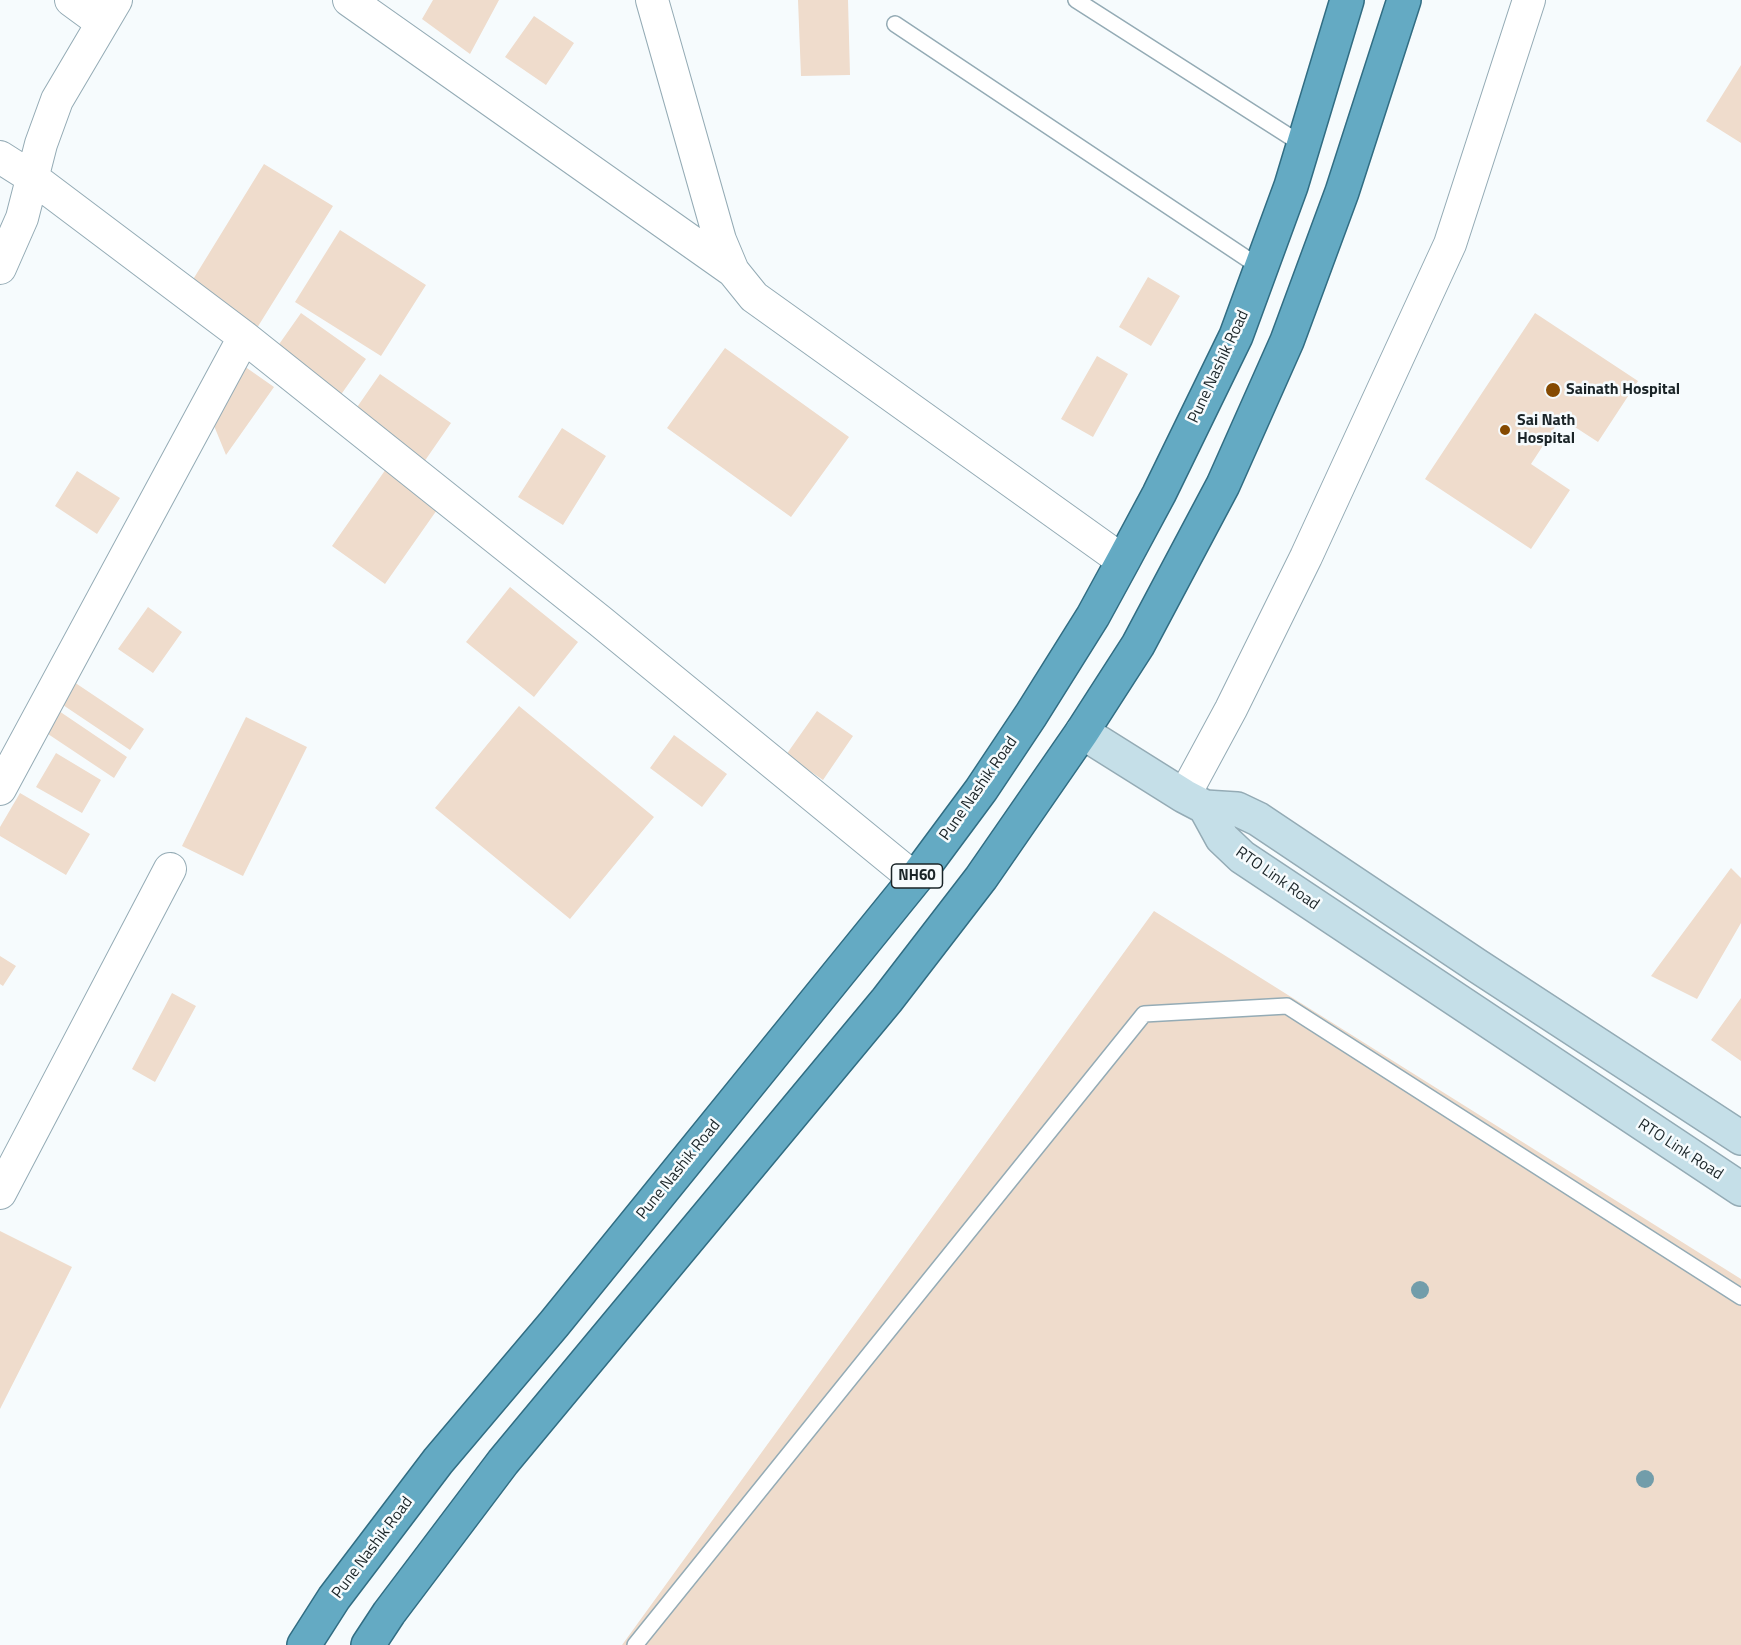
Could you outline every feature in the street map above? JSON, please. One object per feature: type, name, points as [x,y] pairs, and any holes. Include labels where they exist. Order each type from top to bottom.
[{"type":"highway","name":"Pune Nashik Road","points":[[304,1645],[334,1598],[438,1461],[554,1324],[915,879],[981,790],[1031,715],[1093,616],[1123,561],[1164,484],[1236,336],[1291,186],[1347,0]]},
{"type":"highway","name":"NH60","points":[[368,1645],[389,1613],[503,1462],[887,1000],[981,878],[1082,732],[1138,645],[1223,485],[1287,341],[1342,192],[1404,0]]},
{"type":"main road","points":[[1082,732],[1194,802],[1237,809],[1258,819],[1741,1138]]},
{"type":"main road","name":"RTO Link Road","points":[[1194,802],[1222,838],[1242,857],[1741,1189]]},
{"type":"street","points":[[0,268],[22,218],[41,144],[57,100],[109,11],[71,0]]},
{"type":"street","points":[[349,0],[733,271],[754,297],[1123,561]]},
{"type":"street","points":[[652,0],[720,240],[733,271]]},
{"type":"street","points":[[1194,802],[1231,709],[1306,558],[1450,244],[1528,0]]},
{"type":"street","points":[[0,157],[33,178],[244,337],[600,621],[915,879]]},
{"type":"street","points":[[0,789],[244,337]]},
{"type":"street","points":[[0,1193],[171,869]]},
{"type":"lane","points":[[1076,0],[1303,145]]},
{"type":"lane","points":[[895,24],[1261,268]]},
{"type":"lane","points":[[635,1645],[1144,1014],[1287,1006],[1741,1297]]},
{"type":"building","points":[[433,0],[499,0],[470,54],[422,19]]},
{"type":"building","points":[[798,0],[848,0],[850,75],[801,76]]},
{"type":"building","points":[[534,16],[574,43],[546,85],[505,57]]},
{"type":"building","points":[[1741,65],[1741,143],[1706,121]]},
{"type":"building","points":[[264,164],[333,206],[257,328],[189,286]]},
{"type":"building","points":[[340,230],[426,285],[381,356],[295,302]]},
{"type":"building","points":[[1148,277],[1180,296],[1151,346],[1119,327]]},
{"type":"building","points":[[301,313],[366,359],[340,396],[275,350]]},
{"type":"building","name":"Sai Nath Hospital","points":[[1535,313],[1638,381],[1598,442],[1561,418],[1531,464],[1570,490],[1531,549],[1425,479]]},
{"type":"building","points":[[725,348],[849,437],[791,517],[667,428]]},
{"type":"building","points":[[1097,356],[1128,374],[1093,437],[1061,419]]},
{"type":"building","points":[[244,366],[274,387],[226,455],[210,416]]},
{"type":"building","points":[[380,374],[451,423],[424,462],[353,413]]},
{"type":"building","points":[[562,428],[606,456],[563,525],[518,497]]},
{"type":"building","points":[[386,469],[439,507],[385,584],[332,546]]},
{"type":"building","points":[[77,471],[120,498],[97,534],[55,506]]},
{"type":"building","points":[[510,587],[578,642],[534,697],[466,642]]},
{"type":"building","points":[[148,607],[182,632],[153,673],[118,649]]},
{"type":"building","points":[[74,682],[144,729],[130,750],[60,703]]},
{"type":"building","points":[[519,706],[654,817],[570,919],[435,808]]},
{"type":"building","points":[[56,709],[127,757],[114,778],[42,730]]},
{"type":"building","points":[[817,711],[853,736],[823,780],[786,755]]},
{"type":"building","points":[[246,717],[307,747],[243,876],[182,846]]},
{"type":"building","points":[[674,735],[727,774],[702,807],[650,768]]},
{"type":"building","points":[[56,753],[101,780],[82,813],[36,787]]},
{"type":"building","points":[[20,793],[90,834],[66,875],[0,836],[0,827]]},
{"type":"building","points":[[1731,868],[1741,878],[1741,923],[1697,999],[1651,976]]},
{"type":"building","points":[[1154,911],[1741,1279],[1741,1645],[622,1645]]},
{"type":"building","points":[[0,956],[16,966],[3,986],[0,984]]},
{"type":"building","points":[[172,993],[196,1006],[155,1082],[132,1069]]},
{"type":"building","points":[[1741,998],[1741,1061],[1711,1040]]},
{"type":"building","points":[[0,1231],[72,1267],[0,1409]]},
{"type":"place","name":"Sainath Hospital","points":[[1553,390]]},
{"type":"place","name":"Sai Nath Hospital","points":[[1505,430]]}]
